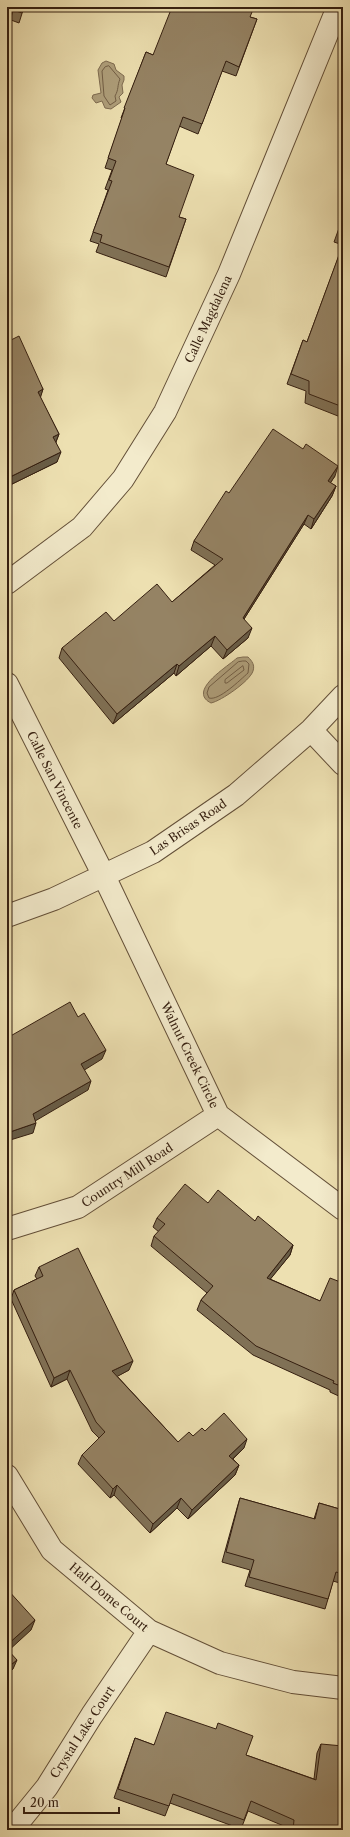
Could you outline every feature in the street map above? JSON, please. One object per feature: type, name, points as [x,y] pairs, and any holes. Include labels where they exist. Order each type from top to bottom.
[{"type":"street","name":"Calle Magdalena","points":[[7,583],[82,527],[123,479],[165,412],[229,274],[338,7]]},
{"type":"street","name":"Calle San Vincente","points":[[7,684],[104,876]]},
{"type":"street","name":"Las Brisas Road","points":[[7,916],[54,899],[153,852],[236,795],[311,730],[343,696]]},
{"type":"street","points":[[311,730],[343,764]]},
{"type":"street","name":"Walnut Creek Circle","points":[[104,876],[218,1115],[343,1209]]},
{"type":"street","name":"Country Mill Road","points":[[7,1229],[78,1208],[218,1115]]},
{"type":"street","name":"Half Dome Court","points":[[7,1476],[52,1550],[149,1631],[220,1663],[293,1682],[343,1688]]},
{"type":"street","name":"Crystal Lake Court","points":[[12,1830],[46,1787],[92,1715],[149,1631]]},
{"type":"water","points":[[106,61],[114,64],[116,70],[124,76],[122,85],[123,93],[119,97],[121,102],[111,109],[105,108],[102,101],[96,103],[92,98],[93,95],[101,93],[98,70],[102,63]]},
{"type":"water","points":[[248,657],[253,663],[254,669],[251,675],[235,690],[221,699],[211,703],[205,698],[204,692],[206,686],[211,679],[237,658]]},
{"type":"building","points":[[7,7],[24,7],[22,13],[13,10],[7,33]]},
{"type":"building","points":[[172,7],[254,7],[250,17],[257,19],[239,67],[226,61],[202,124],[183,117],[166,164],[194,175],[179,217],[186,219],[169,267],[100,242],[102,235],[93,232],[112,181],[109,180],[116,161],[108,158],[124,108],[146,52],[153,55]]},
{"type":"building","points":[[343,217],[343,235],[338,233]]},
{"type":"building","points":[[343,244],[343,407],[309,394],[309,381],[291,374],[303,340],[307,342]]},
{"type":"building","points":[[7,336],[9,341],[19,336],[43,389],[38,392],[59,434],[53,437],[61,452],[12,476],[7,467]]},
{"type":"building","points":[[273,429],[303,449],[306,444],[338,466],[328,481],[336,486],[314,519],[308,515],[243,618],[252,628],[227,650],[215,636],[179,666],[177,664],[117,714],[62,648],[106,612],[114,621],[157,584],[172,602],[223,559],[194,541],[226,491],[229,493]]},
{"type":"building","points":[[70,1002],[78,1017],[84,1013],[106,1050],[81,1064],[91,1081],[33,1114],[36,1123],[7,1133],[7,1038]]},
{"type":"building","points":[[185,1184],[208,1203],[218,1190],[255,1221],[258,1216],[293,1245],[267,1278],[320,1301],[330,1278],[343,1283],[343,1387],[333,1383],[334,1381],[256,1346],[201,1300],[213,1286],[154,1236],[165,1224],[157,1218]]},
{"type":"building","points":[[78,1248],[133,1361],[112,1371],[178,1442],[189,1432],[193,1436],[202,1428],[205,1431],[224,1413],[247,1439],[229,1456],[239,1465],[192,1510],[181,1498],[153,1524],[117,1485],[113,1489],[82,1455],[105,1432],[96,1422],[70,1370],[54,1378],[14,1290],[43,1276],[39,1267]]},
{"type":"building","points":[[240,1498],[315,1519],[319,1503],[343,1510],[343,1574],[336,1572],[328,1599],[249,1577],[254,1560],[226,1552]]},
{"type":"building","points":[[7,1589],[35,1620],[7,1645]]},
{"type":"building","points":[[7,1649],[17,1660],[7,1668]]},
{"type":"building","points":[[166,1712],[216,1729],[218,1723],[253,1736],[246,1755],[316,1780],[321,1744],[343,1746],[343,1830],[293,1830],[294,1820],[251,1801],[244,1820],[173,1794],[169,1806],[118,1789],[135,1738],[154,1745]]}]
